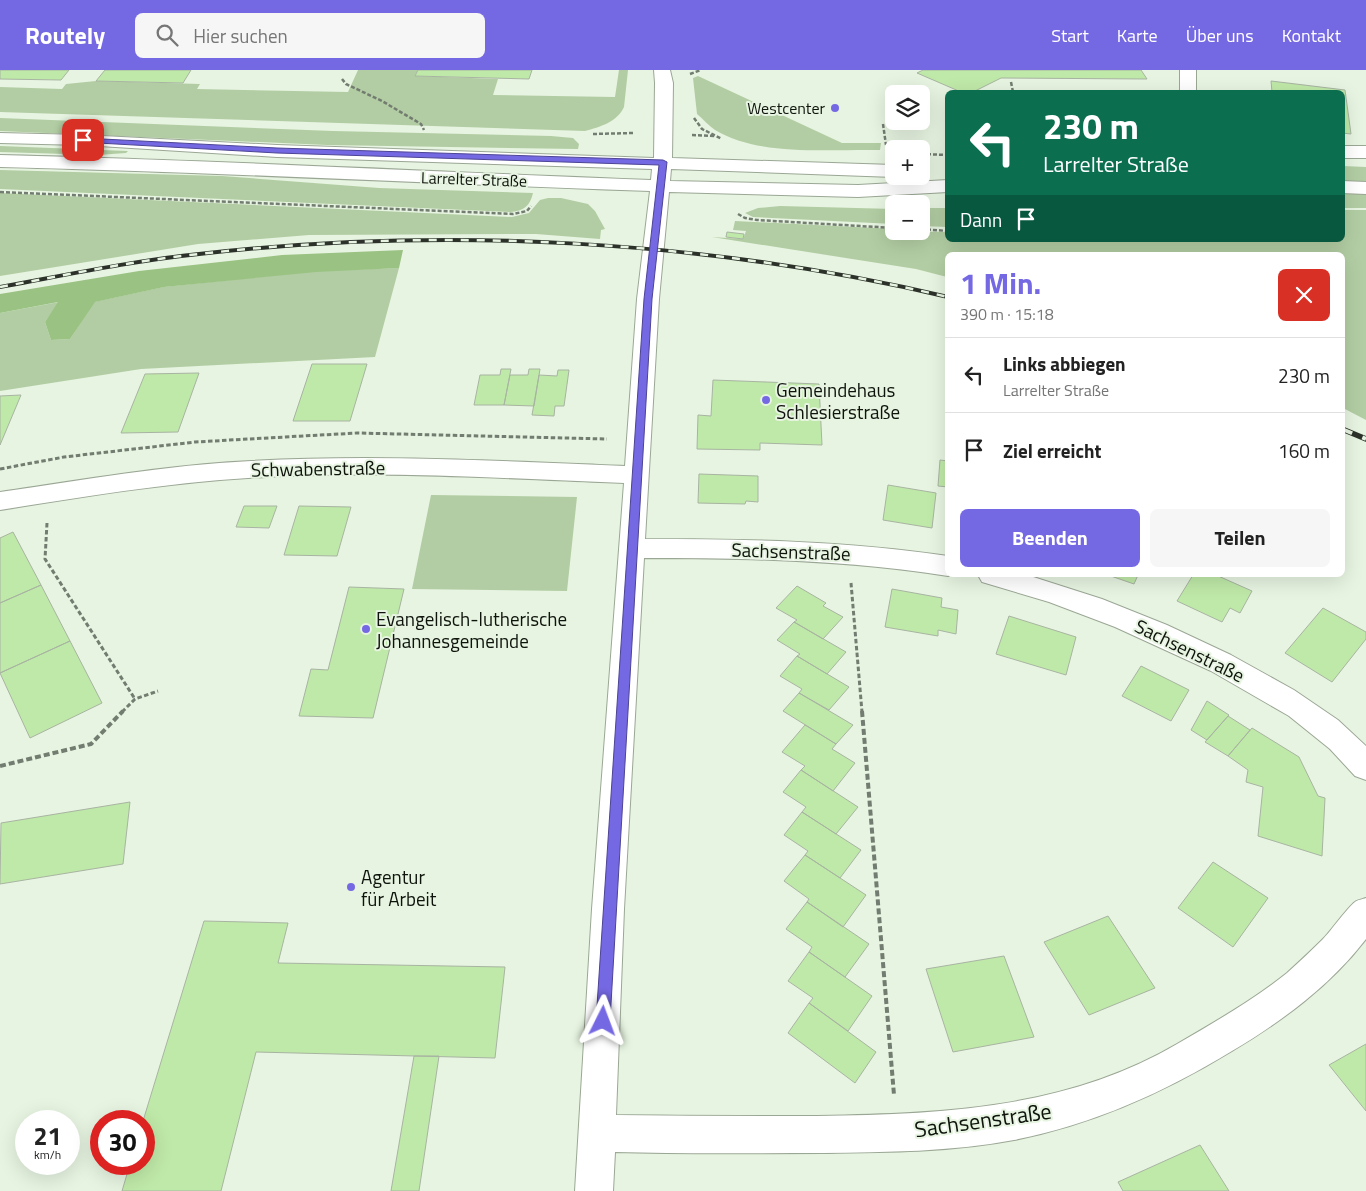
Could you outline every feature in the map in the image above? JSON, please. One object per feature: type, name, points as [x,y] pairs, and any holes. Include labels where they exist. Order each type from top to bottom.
[{"type":"street","points":[[594,1191],[608,909],[648,299],[665,122],[662,70]]},
{"type":"street","points":[[1188,70],[1188,90]]},
{"type":"street","name":"Larrelter Straße","points":[[0,138],[277,151],[661,174],[858,191],[945,186]]},
{"type":"street","points":[[1345,152],[1366,152]]},
{"type":"street","name":"Larrelter Straße","points":[[0,161],[175,165],[449,179],[885,171]]},
{"type":"street","points":[[930,174],[945,175]]},
{"type":"street","points":[[1345,187],[1366,188]]},
{"type":"street","name":"Schwabenstraße","points":[[0,501],[133,482],[249,469],[337,466],[637,475]]},
{"type":"street","name":"Sachsenstraße","points":[[633,548],[787,549],[848,552],[945,566]]},
{"type":"street","name":"Sachsenstraße","points":[[998,577],[1106,611],[1197,651],[1314,717],[1344,741],[1366,767]]},
{"type":"street","name":"Sachsenstraße","points":[[598,1133],[738,1135],[898,1133],[976,1126],[1039,1116],[1096,1098],[1167,1069],[1230,1033],[1286,996],[1315,971],[1353,932],[1366,913]]},
{"type":"path","points":[[342,79],[346,84],[382,101],[421,124],[424,131]]},
{"type":"path","points":[[1011,82],[1013,90]]},
{"type":"path","points":[[884,124],[886,140]]},
{"type":"path","points":[[594,134],[600,133]]},
{"type":"path","points":[[930,154],[945,155]]},
{"type":"path","points":[[0,192],[514,214],[527,211],[535,201]]},
{"type":"path","points":[[732,209],[745,218],[757,220],[885,227]]},
{"type":"path","points":[[930,229],[945,230]]},
{"type":"path","points":[[49,494],[45,559],[135,698]]},
{"type":"path","points":[[848,552],[898,1133]]},
{"type":"path","points":[[0,766],[91,744],[135,698],[158,691]]},
{"type":"green space","points":[[358,70],[418,70],[415,76],[498,79],[493,95],[615,97],[619,70],[628,70],[624,107],[621,112],[608,123],[585,131],[0,112],[0,87],[62,89],[66,84],[96,81],[200,84],[197,89],[348,92]]},
{"type":"green space","points":[[698,76],[842,143],[881,143],[880,150],[795,150],[773,148],[733,139],[710,127],[697,114],[693,78]]},
{"type":"green space","points":[[0,118],[333,131],[551,136],[573,138],[579,144],[578,149],[327,145],[0,131]]},
{"type":"green space","points":[[0,146],[128,151],[126,153],[98,155],[0,152]]},
{"type":"green space","points":[[1345,166],[1366,167],[1366,208],[1345,208]]},
{"type":"green space","points":[[0,170],[222,176],[379,188],[533,193],[526,207],[510,212],[0,189]]},
{"type":"green space","points":[[0,193],[512,217],[529,213],[540,200],[561,198],[588,204],[595,211],[605,229],[601,230],[600,239],[536,234],[309,235],[198,244],[0,276]]},
{"type":"green space","points":[[780,206],[885,209],[885,224],[753,217],[745,213],[758,208]]},
{"type":"green space","points":[[930,208],[945,208],[945,227],[930,226]]},
{"type":"green space","points":[[1345,210],[1366,210],[1366,420],[1345,409],[1345,252],[945,252],[945,276],[916,269],[712,237],[743,239],[746,231],[733,230],[735,221],[885,229],[885,240],[930,240],[930,232],[945,232],[945,242],[1345,242]]},
{"type":"green space","points":[[403,250],[399,268],[316,272],[164,287],[95,302],[70,339],[51,340],[45,322],[58,302],[0,313],[0,294],[139,271],[282,255]]},
{"type":"green space","points":[[399,268],[375,357],[141,369],[0,391],[0,313],[59,302],[45,322],[51,340],[70,339],[94,302],[163,287],[316,271]]},
{"type":"green space","points":[[431,495],[577,497],[567,591],[412,589]]},
{"type":"building","points":[[0,70],[69,70],[61,80],[0,79]]},
{"type":"building","points":[[105,70],[191,70],[183,83],[96,81]]},
{"type":"building","points":[[418,70],[532,70],[529,79],[415,76]]},
{"type":"building","points":[[923,70],[1141,70],[1147,79],[1001,78],[977,90],[956,90],[917,73]]},
{"type":"building","points":[[1271,81],[1345,90],[1272,90]]},
{"type":"building","points":[[1345,90],[1351,134],[1345,133]]},
{"type":"building","points":[[727,232],[744,234],[743,239],[726,237]]},
{"type":"building","points":[[312,364],[367,364],[350,421],[293,421]]},
{"type":"building","points":[[501,369],[511,369],[504,405],[474,405],[480,375],[500,375]]},
{"type":"building","points":[[529,369],[540,369],[534,406],[504,405],[510,375],[528,375]]},
{"type":"building","points":[[558,370],[569,370],[564,406],[555,406],[554,416],[532,415],[539,375],[557,376]]},
{"type":"building","points":[[199,373],[178,432],[121,433],[145,374]]},
{"type":"building","name":"Gemeindehaus Schlesierstraße","points":[[713,380],[819,384],[822,445],[760,443],[760,450],[697,449],[698,415],[711,416]]},
{"type":"building","points":[[21,395],[0,445],[0,396]]},
{"type":"building","points":[[940,460],[945,461],[945,487],[938,486]]},
{"type":"building","points":[[699,474],[758,476],[758,502],[746,501],[745,504],[698,503]]},
{"type":"building","points":[[888,485],[936,493],[932,528],[883,520]]},
{"type":"building","points":[[244,506],[277,506],[269,528],[236,527]]},
{"type":"building","points":[[299,506],[351,507],[337,556],[284,555]]},
{"type":"building","points":[[13,532],[41,585],[0,603],[0,538]]},
{"type":"building","points":[[1114,577],[1137,577],[1134,584]]},
{"type":"building","points":[[1192,577],[1220,577],[1252,591],[1240,613],[1230,608],[1222,622],[1177,601]]},
{"type":"building","points":[[41,585],[70,641],[0,673],[0,603]]},
{"type":"building","points":[[797,586],[826,603],[823,606],[843,617],[823,639],[794,622],[797,620],[776,608]]},
{"type":"building","name":"Evangelisch-lutherische Johannesgemeinde","points":[[349,587],[404,589],[373,718],[299,716],[311,669],[328,670]]},
{"type":"building","points":[[892,589],[942,598],[941,607],[958,610],[956,634],[938,630],[938,636],[885,627]]},
{"type":"building","points":[[1323,608],[1366,632],[1366,639],[1332,682],[1285,653]]},
{"type":"building","points":[[1009,616],[1076,637],[1066,675],[996,654]]},
{"type":"building","points":[[794,622],[846,652],[827,674],[797,656],[800,654],[777,640]]},
{"type":"building","points":[[70,641],[102,703],[30,738],[0,673]]},
{"type":"building","points":[[797,656],[849,687],[829,710],[799,693],[802,689],[780,676]]},
{"type":"building","points":[[1141,666],[1189,690],[1171,721],[1122,696]]},
{"type":"building","points":[[799,693],[853,725],[836,744],[783,711]]},
{"type":"building","points":[[1207,701],[1229,715],[1207,740],[1191,730]]},
{"type":"building","points":[[1228,716],[1250,730],[1228,756],[1205,742]]},
{"type":"building","points":[[805,725],[836,744],[832,749],[855,763],[833,791],[801,770],[805,766],[782,752]]},
{"type":"building","points":[[1252,728],[1299,757],[1318,796],[1325,798],[1322,856],[1258,836],[1263,787],[1246,782],[1248,770],[1228,756]]},
{"type":"building","points":[[801,770],[858,807],[836,834],[802,812],[806,807],[783,792]]},
{"type":"building","points":[[130,802],[123,864],[0,884],[1,823]]},
{"type":"building","points":[[802,812],[861,850],[840,878],[805,855],[808,851],[784,835]]},
{"type":"building","points":[[805,855],[866,895],[843,927],[807,902],[809,899],[784,881]]},
{"type":"building","points":[[1213,862],[1268,898],[1233,947],[1178,908]]},
{"type":"building","points":[[807,902],[869,944],[845,977],[809,952],[812,947],[786,929]]},
{"type":"building","points":[[1108,916],[1155,988],[1089,1015],[1044,942]]},
{"type":"building","name":"Agentur für Arbeit","points":[[204,921],[288,923],[278,963],[505,967],[495,1058],[256,1052],[221,1191],[122,1191],[127,1175],[155,1175],[155,1110],[146,1110]]},
{"type":"building","points":[[809,952],[872,996],[848,1031],[809,1003],[813,998],[788,981]]},
{"type":"building","points":[[1004,956],[1034,1037],[953,1052],[926,969]]},
{"type":"building","points":[[809,1003],[876,1052],[855,1083],[788,1033]]},
{"type":"building","points":[[1366,1044],[1366,1111],[1329,1065]]},
{"type":"building","points":[[414,1056],[439,1056],[419,1191],[391,1191]]},
{"type":"building","points":[[1200,1145],[1229,1191],[1123,1191],[1118,1182]]},
{"type":"railway","points":[[0,287],[124,264],[199,254],[292,245],[386,241],[481,240],[670,251],[763,262],[856,278],[945,296]]},
{"type":"railway","points":[[1345,430],[1366,439]]},
{"type":"place","name":"Westcenter","points":[[835,108]]},
{"type":"place","name":"Gemeindehaus Schlesierstraße","points":[[766,400]]},
{"type":"place","name":"Evangelisch-lutherische Johannesgemeinde","points":[[366,629]]},
{"type":"place","name":"Agentur für Arbeit","points":[[351,887]]},
{"type":"route","points":[[83,140],[277,151],[663,162],[648,299],[608,909],[603,1021]]}]
